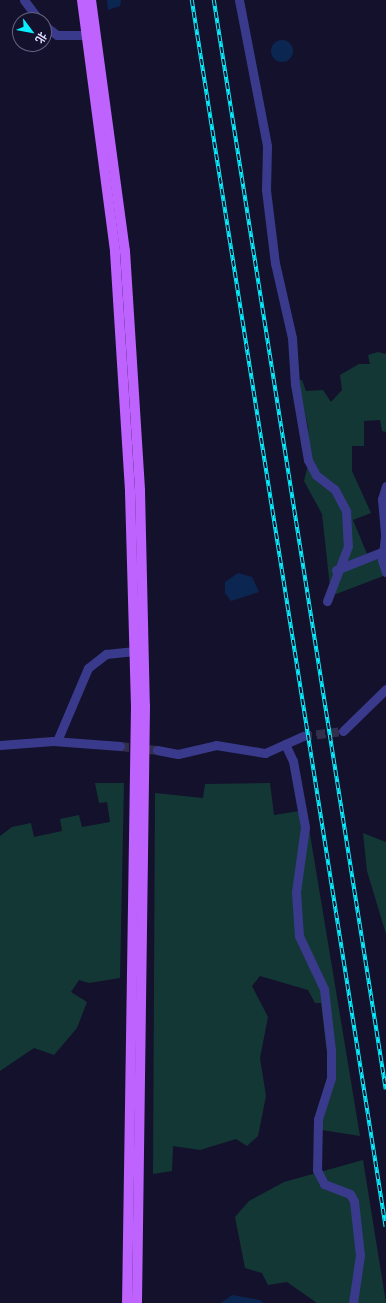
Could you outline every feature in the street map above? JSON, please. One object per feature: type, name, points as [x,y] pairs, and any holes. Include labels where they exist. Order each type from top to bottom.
[{"type":"main road","points":[[82,0],[103,138],[121,317],[135,651],[127,1303]]},
{"type":"main road","points":[[91,0],[124,244],[140,491],[145,713],[137,1303]]},
{"type":"street","points":[[24,0],[33,12]]},
{"type":"street","points":[[239,0],[267,146],[266,190],[275,263],[292,338],[295,384],[308,460],[314,472],[334,490],[346,511],[348,546],[336,570],[327,601]]},
{"type":"street","points":[[52,31],[58,35],[87,35]]},
{"type":"street","points":[[386,486],[382,498],[386,572]]},
{"type":"street","points":[[336,570],[384,551]]},
{"type":"street","points":[[57,741],[88,668],[106,654],[135,651]]},
{"type":"street","points":[[343,731],[386,689]]},
{"type":"street","points":[[157,750],[178,754],[216,745],[265,753],[303,736]]},
{"type":"street","points":[[0,745],[57,741],[120,746]]},
{"type":"street","points":[[285,744],[292,761],[306,838],[296,892],[298,936],[324,989],[331,1050],[330,1078],[318,1119],[317,1170],[324,1184],[350,1194],[354,1201],[360,1255],[353,1303]]},
{"type":"green space","points":[[378,352],[386,354],[386,432],[382,431],[380,420],[364,421],[364,446],[352,446],[352,471],[371,513],[353,520],[370,561],[386,554],[386,575],[331,596],[322,514],[304,481],[309,461],[308,427],[298,380],[302,380],[306,391],[323,390],[331,402],[342,390],[340,375],[359,364],[370,364],[368,355]]},
{"type":"green space","points":[[95,783],[124,783],[120,978],[89,983],[79,980],[71,992],[87,1002],[77,1028],[54,1055],[34,1048],[0,1071],[0,836],[12,827],[31,823],[34,837],[62,831],[60,819],[79,815],[82,827],[110,822],[107,802],[99,803]]},
{"type":"green space","points":[[270,783],[274,815],[306,810],[360,1136],[315,1129],[329,1069],[321,1003],[315,1003],[308,990],[260,976],[252,986],[268,1017],[260,1058],[266,1096],[258,1136],[247,1146],[236,1139],[200,1150],[173,1146],[172,1171],[153,1174],[155,793],[203,798],[205,784]]},
{"type":"green space","points":[[363,833],[386,842],[386,934],[367,871]]},
{"type":"green space","points":[[363,1160],[386,1303],[317,1303],[287,1282],[268,1285],[262,1273],[245,1268],[235,1217],[249,1201],[284,1182]]},
{"type":"water","points":[[107,0],[121,0],[120,6],[108,10]]},
{"type":"water","points":[[282,40],[290,43],[293,51],[290,59],[282,62],[274,59],[271,51],[274,43]]},
{"type":"water","points":[[238,573],[252,577],[259,592],[231,601],[225,593],[225,582]]},
{"type":"water","points":[[232,1295],[260,1300],[264,1303],[221,1303]]},
{"type":"tunnel","points":[[303,736],[343,731]]},
{"type":"tunnel","points":[[120,746],[157,750]]},
{"type":"railway","points":[[192,0],[386,1227]]},
{"type":"railway","points":[[214,0],[386,1090]]}]
